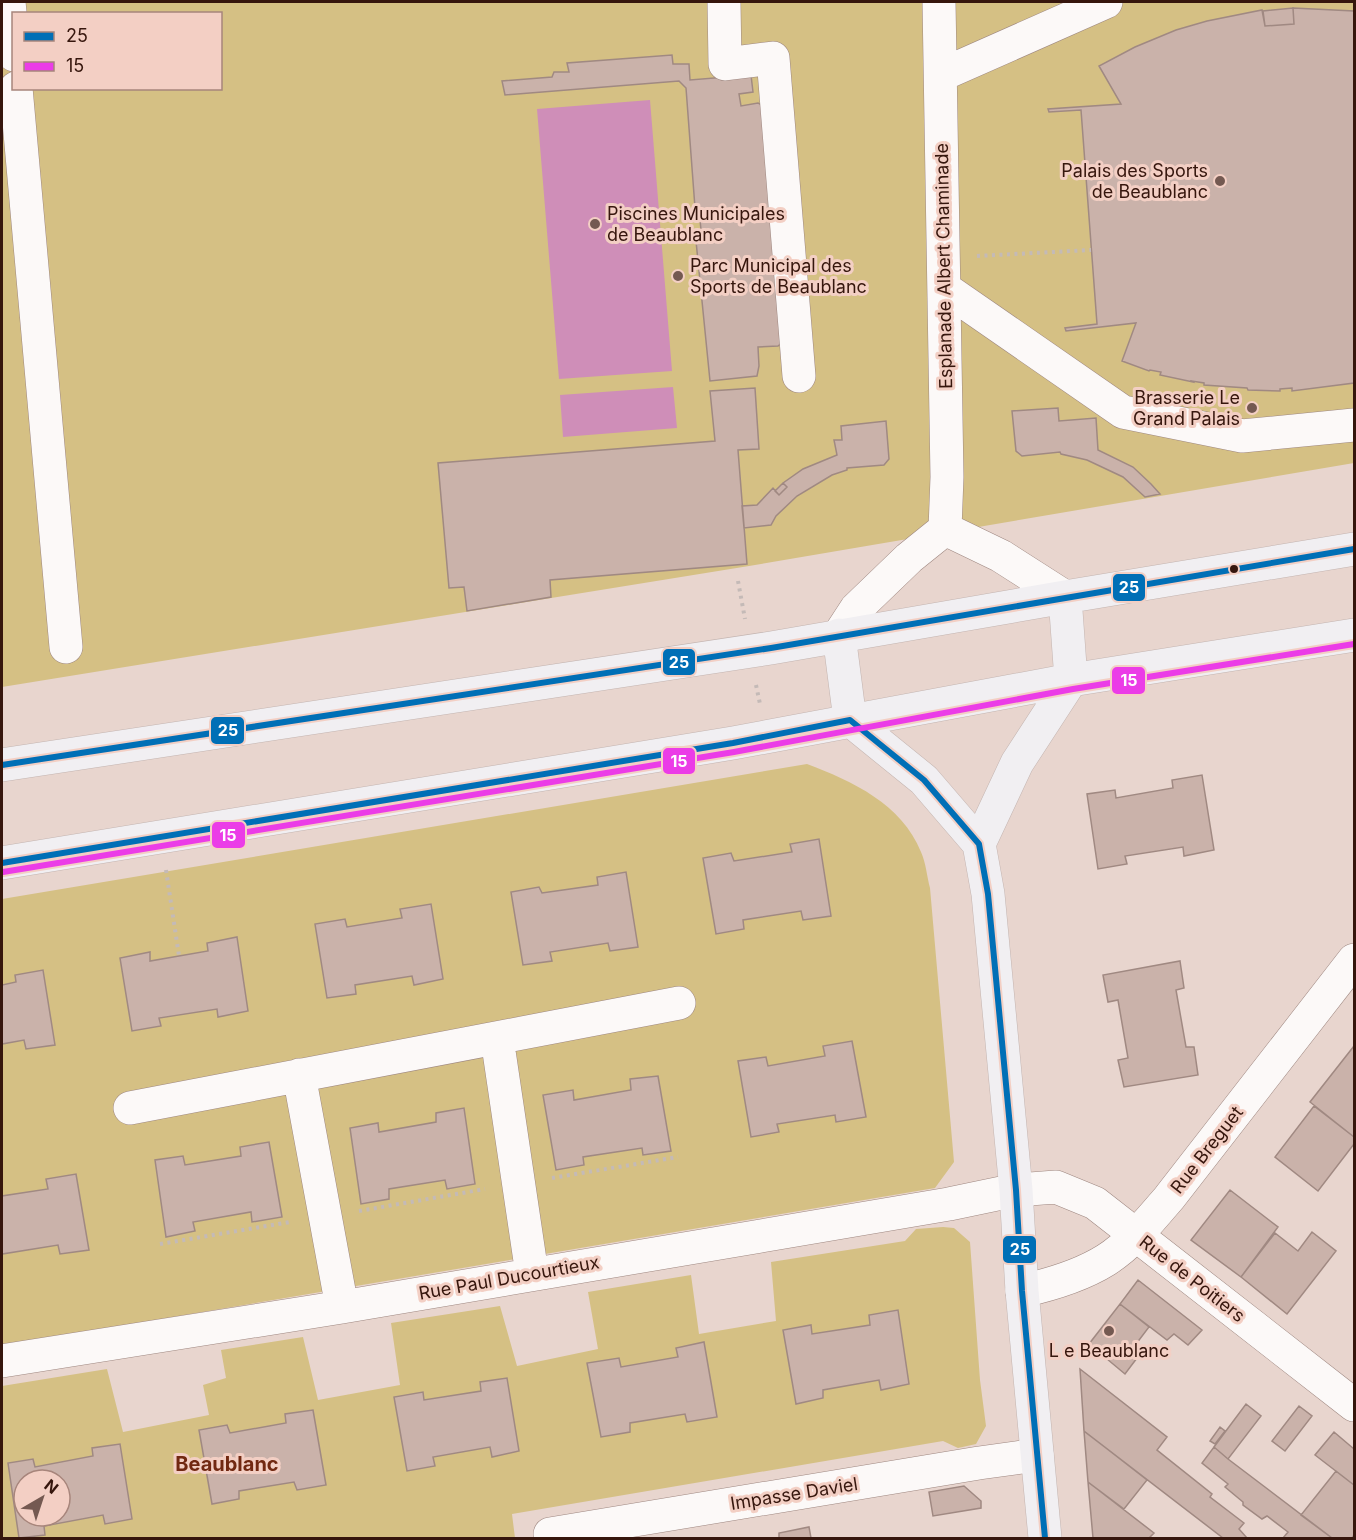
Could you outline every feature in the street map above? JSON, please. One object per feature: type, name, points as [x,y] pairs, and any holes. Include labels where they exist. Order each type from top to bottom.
[{"type":"main road","points":[[2,765],[771,648],[1354,549]]},
{"type":"main road","points":[[979,844],[1017,763],[1071,680],[1065,597]]},
{"type":"main road","points":[[839,635],[850,720],[924,780],[979,844],[988,894],[1016,1190],[1022,1291],[1045,1539]]},
{"type":"main road","points":[[2,863],[733,743],[1071,680],[1354,635]]},
{"type":"street","points":[[9,2],[12,34]]},
{"type":"street","points":[[724,2],[724,64],[773,58],[798,376]]},
{"type":"street","name":"Esplanade Albert Chaminade","points":[[939,2],[947,477],[945,530]]},
{"type":"street","points":[[941,75],[1106,2]]},
{"type":"street","points":[[16,90],[66,647]]},
{"type":"street","points":[[944,273],[1123,412],[1242,436],[1354,424]]},
{"type":"street","points":[[839,635],[856,609],[909,558],[945,530],[1001,556],[1065,597]]},
{"type":"street","name":"Rue Breguet","points":[[1022,1291],[1054,1282],[1105,1261],[1136,1235],[1170,1198],[1354,960]]},
{"type":"street","points":[[130,1108],[679,1003]]},
{"type":"street","points":[[497,1038],[532,1274]]},
{"type":"street","points":[[299,1075],[342,1307]]},
{"type":"street","name":"Rue de Poitiers","points":[[1016,1190],[1056,1187],[1095,1203],[1354,1405]]},
{"type":"street","name":"Rue Paul Ducourtieux","points":[[2,1361],[342,1307],[949,1204],[1016,1190]]},
{"type":"street","name":"Impasse Daviel","points":[[550,1534],[1037,1455]]},
{"type":"path","points":[[944,273],[1091,250]]},
{"type":"path","points":[[164,864],[179,956]]},
{"type":"path","points":[[160,1244],[678,1157]]},
{"type":"shaded area","name":"Parc Municipal des Sports de Beaublanc","points":[[2,2],[1354,2],[1354,463],[749,566],[2,687]]},
{"type":"shaded area","points":[[650,100],[672,371],[559,379],[537,109]]},
{"type":"shaded area","points":[[673,387],[677,428],[563,437],[560,395]]},
{"type":"shaded area","points":[[807,764],[841,778],[874,796],[902,820],[924,861],[930,888],[954,1162],[935,1188],[2,1346],[2,899]]},
{"type":"shaded area","points":[[943,1227],[954,1228],[970,1242],[980,1380],[986,1426],[976,1444],[958,1448],[943,1441],[512,1514],[515,1538],[2,1538],[2,1386],[107,1369],[123,1432],[209,1415],[203,1385],[226,1378],[221,1350],[303,1337],[318,1400],[400,1385],[391,1323],[500,1306],[517,1366],[598,1349],[588,1292],[691,1275],[699,1334],[776,1321],[771,1262],[905,1241],[916,1229]]},
{"type":"building","points":[[1293,8],[1294,24],[1265,26],[1263,11]]},
{"type":"building","name":"Palais des Sports de Beaublanc","points":[[1293,8],[1354,11],[1354,383],[1292,391],[1292,388],[1280,389],[1280,391],[1248,390],[1247,388],[1204,385],[1204,383],[1160,375],[1161,372],[1149,371],[1122,361],[1136,323],[1066,331],[1065,328],[1097,324],[1081,110],[1049,112],[1048,109],[1121,104],[1099,66],[1135,47],[1176,30],[1262,10],[1265,26],[1294,24]]},
{"type":"building","points":[[672,55],[673,64],[689,64],[690,80],[751,75],[753,92],[739,94],[741,106],[758,103],[764,106],[784,341],[778,346],[758,347],[757,376],[710,381],[696,241],[702,240],[700,220],[696,221],[686,88],[679,81],[505,95],[502,81],[552,77],[554,72],[569,72],[567,63]]},
{"type":"building","points":[[755,388],[759,449],[738,450],[747,564],[550,580],[551,597],[467,611],[464,587],[449,588],[438,463],[715,441],[710,391]]},
{"type":"building","points":[[1058,408],[1059,421],[1096,418],[1098,450],[1133,467],[1160,494],[1145,497],[1123,477],[1087,460],[1060,452],[1022,456],[1016,451],[1012,411]]},
{"type":"building","points":[[886,421],[889,459],[884,465],[847,468],[797,496],[776,516],[771,525],[744,528],[742,506],[757,505],[773,488],[779,495],[787,487],[783,483],[803,469],[837,455],[834,440],[842,440],[841,426]]},
{"type":"building","points":[[783,483],[787,487],[779,495],[775,491]]},
{"type":"building","points":[[1202,775],[1214,850],[1184,856],[1183,847],[1125,856],[1127,864],[1098,869],[1087,794],[1115,790],[1116,798],[1173,788],[1172,780]]},
{"type":"building","points":[[819,839],[831,916],[803,920],[801,911],[743,920],[744,929],[716,934],[703,858],[731,853],[734,861],[792,852],[790,844]]},
{"type":"building","points":[[626,872],[638,947],[610,951],[608,943],[550,952],[552,961],[523,965],[511,892],[539,887],[542,893],[598,885],[597,877]]},
{"type":"building","points":[[431,904],[443,979],[414,985],[412,976],[355,985],[356,994],[327,998],[315,924],[345,919],[347,927],[402,918],[400,909]]},
{"type":"building","points":[[237,937],[248,1011],[218,1017],[217,1009],[159,1018],[161,1026],[132,1031],[120,958],[150,952],[150,961],[208,951],[207,943]]},
{"type":"building","points":[[1180,961],[1184,988],[1176,990],[1186,1047],[1194,1047],[1198,1075],[1124,1087],[1118,1060],[1128,1058],[1118,1000],[1108,1002],[1103,975]]},
{"type":"building","points":[[43,970],[55,1045],[26,1049],[24,1040],[2,1044],[2,985],[16,982],[15,975]]},
{"type":"building","points":[[852,1041],[866,1117],[836,1122],[835,1115],[777,1124],[779,1132],[751,1137],[738,1061],[766,1057],[768,1066],[825,1056],[823,1046]]},
{"type":"building","points":[[1354,1046],[1354,1137],[1310,1102]]},
{"type":"building","points":[[658,1076],[671,1151],[643,1155],[642,1148],[583,1157],[584,1165],[556,1170],[543,1095],[573,1090],[574,1100],[631,1090],[630,1079]]},
{"type":"building","points":[[1314,1106],[1354,1137],[1354,1144],[1318,1191],[1275,1157]]},
{"type":"building","points":[[464,1108],[475,1184],[447,1189],[445,1180],[389,1189],[389,1199],[361,1204],[350,1128],[378,1123],[379,1132],[436,1122],[436,1113]]},
{"type":"building","points":[[269,1142],[282,1217],[252,1222],[251,1212],[193,1222],[195,1231],[166,1237],[155,1160],[183,1156],[185,1165],[241,1156],[240,1147]]},
{"type":"building","points":[[76,1174],[89,1250],[60,1254],[58,1245],[2,1254],[2,1196],[48,1189],[46,1179]]},
{"type":"building","points":[[1230,1190],[1278,1227],[1241,1277],[1191,1240]]},
{"type":"building","points":[[1312,1232],[1336,1251],[1287,1314],[1241,1277],[1275,1233],[1298,1251]]},
{"type":"building","points":[[1138,1280],[1202,1330],[1188,1345],[1174,1334],[1167,1340],[1120,1304]]},
{"type":"building","points":[[1120,1304],[1149,1327],[1130,1352],[1137,1358],[1125,1374],[1089,1344]]},
{"type":"building","points":[[898,1310],[909,1384],[881,1390],[879,1380],[823,1390],[823,1398],[796,1404],[783,1330],[811,1325],[812,1334],[870,1325],[869,1315]]},
{"type":"building","points":[[704,1342],[717,1417],[687,1422],[685,1414],[630,1423],[630,1432],[601,1437],[587,1363],[619,1358],[621,1367],[678,1357],[676,1348]]},
{"type":"building","points":[[1080,1369],[1167,1437],[1157,1450],[1212,1494],[1210,1497],[1244,1523],[1239,1529],[1247,1538],[1223,1538],[1084,1431]]},
{"type":"building","points":[[507,1378],[519,1451],[492,1457],[490,1447],[433,1457],[435,1466],[407,1471],[394,1397],[423,1392],[424,1400],[481,1391],[480,1382]]},
{"type":"building","points":[[1246,1404],[1261,1416],[1228,1459],[1214,1447]]},
{"type":"building","points":[[1299,1406],[1312,1416],[1285,1451],[1272,1441]]},
{"type":"building","points":[[313,1410],[326,1485],[297,1490],[294,1482],[239,1491],[239,1499],[212,1504],[199,1430],[227,1425],[230,1433],[286,1423],[285,1414]]},
{"type":"building","points":[[1220,1427],[1225,1431],[1215,1444],[1210,1441]]},
{"type":"building","points":[[1084,1431],[1147,1480],[1124,1509],[1088,1482]]},
{"type":"building","points":[[1334,1432],[1354,1449],[1354,1485],[1315,1455]]},
{"type":"building","points":[[120,1444],[132,1519],[105,1524],[103,1515],[72,1521],[72,1468],[12,1468],[12,1490],[8,1463],[33,1459],[35,1467],[93,1456],[92,1448]]},
{"type":"building","points":[[1214,1447],[1332,1538],[1283,1538],[1288,1532],[1267,1516],[1262,1519],[1243,1505],[1243,1502],[1225,1487],[1228,1484],[1202,1463]]},
{"type":"building","points":[[1336,1471],[1354,1485],[1354,1535],[1352,1538],[1332,1538],[1301,1515]]},
{"type":"building","points":[[1088,1482],[1154,1533],[1149,1538],[1093,1538]]},
{"type":"building","points":[[964,1486],[981,1501],[981,1508],[933,1516],[929,1492]]},
{"type":"building","points":[[809,1527],[811,1538],[779,1538],[779,1533]]},
{"type":"building","points":[[18,1528],[44,1528],[45,1535],[19,1538]]},
{"type":"transit line","name":"25","points":[[2,765],[771,648],[1354,549]]},
{"type":"transit line","name":"15","points":[[3,872],[734,752],[1073,689],[1354,644]]},
{"type":"transit line","name":"25","points":[[2,863],[733,743],[850,720],[924,780],[979,844],[988,894],[1045,1538]]},
{"type":"place","name":"Palais des Sports de Beaublanc","points":[[1220,181]]},
{"type":"place","name":"Piscines Municipales de Beaublanc","points":[[595,224]]},
{"type":"place","name":"Parc Municipal des Sports de Beaublanc","points":[[678,276]]},
{"type":"place","name":"Brasserie Le Grand Palais","points":[[1252,408]]},
{"type":"place","name":"L e Beaublanc","points":[[1109,1331]]},
{"type":"district","name":"Beaublanc","points":[[227,1464]]}]
